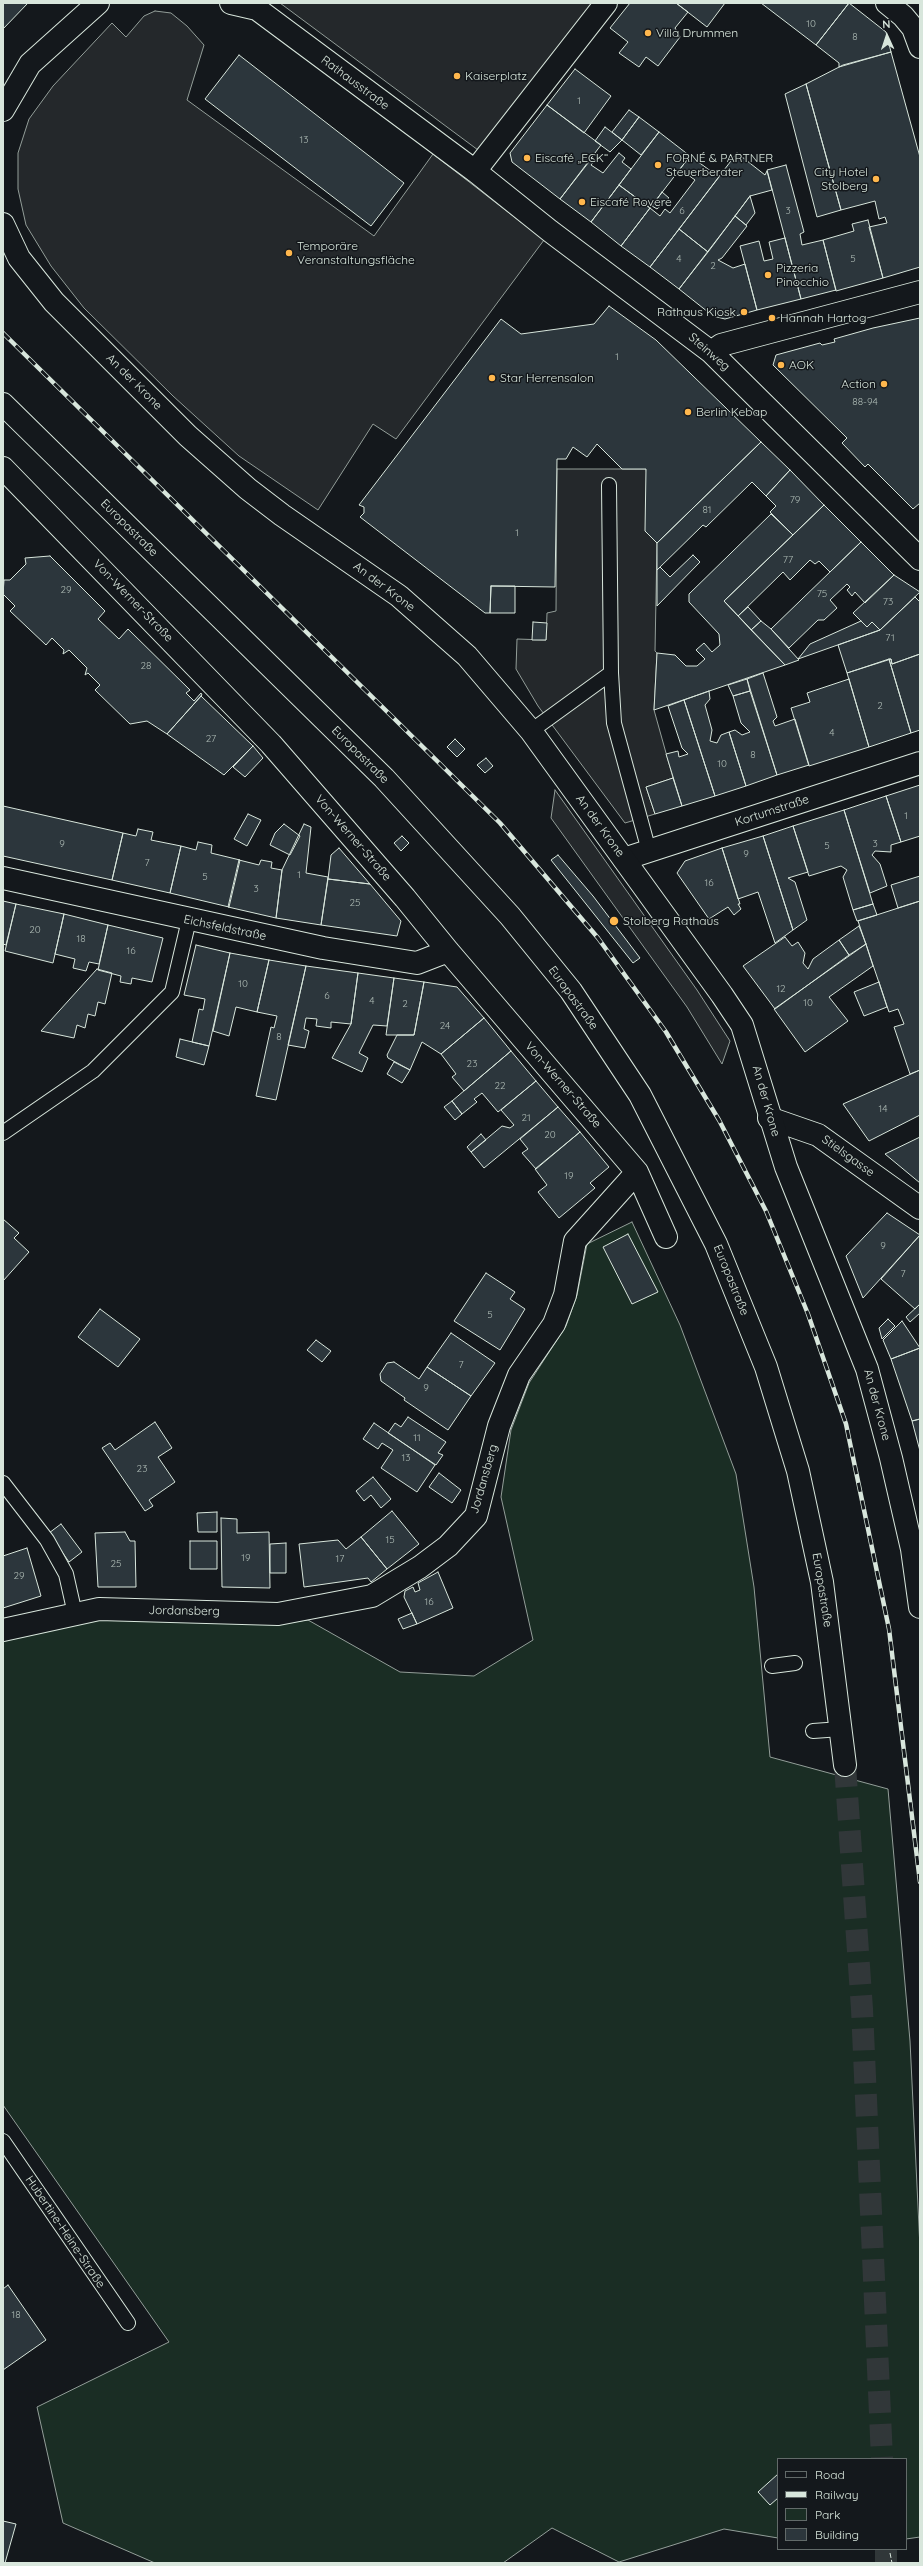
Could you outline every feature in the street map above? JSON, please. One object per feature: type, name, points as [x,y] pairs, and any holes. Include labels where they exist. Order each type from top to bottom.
[{"type":"street","points":[[3,110],[30,64],[98,3]]},
{"type":"street","name":"Rathausstraße","points":[[232,3],[257,9],[475,172]]},
{"type":"street","points":[[475,172],[606,3]]},
{"type":"street","points":[[887,3],[903,16],[913,28],[920,47]]},
{"type":"street","name":"Steinweg","points":[[475,172],[550,231],[711,352],[920,559]]},
{"type":"street","name":"An der Krone","points":[[3,224],[20,258],[54,302],[188,436],[265,502],[318,542],[359,567],[399,596],[467,656],[531,731],[742,1025],[758,1073],[769,1118],[786,1167],[868,1369],[891,1458],[912,1549],[920,1607]]},
{"type":"street","points":[[711,352],[721,345],[920,292]]},
{"type":"street","name":"Europastraße","points":[[3,404],[389,784],[510,916],[571,991],[640,1096],[716,1244],[766,1367],[798,1471],[822,1582],[845,1765]]},
{"type":"street","name":"Von-Werner-Straße","points":[[3,468],[271,744],[405,898],[448,951],[637,1172],[666,1237]]},
{"type":"street","name":"Kortumstraße","points":[[624,859],[920,764]]},
{"type":"street","name":"Eichsfeldstraße","points":[[3,878],[322,948],[417,963],[448,951]]},
{"type":"street","name":"Stielsgasse","points":[[769,1118],[818,1135],[920,1208]]},
{"type":"street","name":"Jordansberg","points":[[3,1630],[99,1609],[278,1614],[372,1596],[420,1567],[448,1546],[476,1516],[499,1426],[519,1375],[554,1324],[564,1295],[574,1241],[637,1172]]},
{"type":"lane","points":[[609,485],[611,673],[614,723],[649,851]]},
{"type":"lane","points":[[531,731],[611,673]]},
{"type":"lane","points":[[3,1134],[93,1071],[172,992],[189,920]]},
{"type":"lane","points":[[3,1483],[23,1506],[51,1547],[66,1574],[75,1614]]},
{"type":"lane","points":[[772,1666],[795,1663]]},
{"type":"lane","points":[[813,1731],[841,1729]]},
{"type":"lane","name":"Hubertine-Heine-Straße","points":[[3,2141],[128,2323]]},
{"type":"green space","points":[[632,1222],[680,1325],[736,1474],[754,1587],[770,1757],[888,1789],[910,2041],[920,2248],[920,2537],[907,2539],[907,2458],[777,2458],[777,2538],[724,2529],[619,2562],[552,2528],[503,2563],[155,2563],[63,2523],[37,2407],[169,2342],[3,2105],[3,1639],[99,1618],[281,1623],[308,1620],[400,1672],[474,1676],[533,1640],[501,1497],[511,1430],[529,1383],[566,1326],[577,1295],[587,1244]]},
{"type":"shaded area","name":"Kaiserplatz","points":[[280,3],[593,3],[478,150]]},
{"type":"shaded area","name":"Temporäre Veranstaltungsfläche","points":[[155,11],[171,13],[187,26],[204,45],[187,100],[374,236],[433,154],[544,240],[396,439],[373,424],[318,510],[239,456],[173,396],[84,308],[51,266],[26,225],[18,189],[18,153],[29,119],[53,86],[112,23],[126,37],[144,16]]},
{"type":"shaded area","points":[[557,469],[646,469],[657,543],[655,651],[657,653],[654,710],[673,778],[646,787],[655,814],[625,823],[538,706],[516,669],[517,639],[546,640],[547,613],[556,611]]},
{"type":"shaded area","points":[[555,790],[697,990],[730,1041],[722,1064],[687,1007],[551,818]]},
{"type":"building","points":[[3,3],[28,3],[3,29]]},
{"type":"building","name":"Villa Drummen","points":[[630,3],[676,3],[688,12],[675,28],[680,37],[658,66],[646,57],[639,67],[619,53],[628,42],[610,28]]},
{"type":"building","points":[[676,3],[725,3],[707,27]]},
{"type":"building","points":[[761,3],[849,3],[816,45]]},
{"type":"building","points":[[849,3],[886,32],[891,52],[839,67],[839,63],[816,45]]},
{"type":"building","name":"City Hotel Stolberg","points":[[891,52],[920,157],[920,267],[883,278],[869,227],[887,223],[885,217],[879,219],[875,201],[841,210],[806,84],[843,65]]},
{"type":"building","points":[[239,55],[404,183],[371,226],[205,99]]},
{"type":"building","points":[[575,69],[611,96],[584,133],[547,105]]},
{"type":"building","points":[[806,84],[841,210],[817,217],[785,94]]},
{"type":"building","points":[[547,105],[601,145],[560,199],[512,162],[510,153]]},
{"type":"building","points":[[629,110],[639,117],[622,140],[612,132]]},
{"type":"building","points":[[639,117],[659,132],[641,155],[622,140]]},
{"type":"building","points":[[605,127],[622,140],[610,152],[595,141]]},
{"type":"building","points":[[659,132],[690,156],[650,208],[619,185]]},
{"type":"building","points":[[619,153],[625,158],[622,162],[631,169],[591,222],[560,199],[592,158],[595,160],[591,165],[603,173]]},
{"type":"building","points":[[737,153],[765,175],[767,171],[772,190],[750,196],[708,252],[679,229]]},
{"type":"building","points":[[690,156],[719,177],[650,267],[621,246],[650,208],[660,216],[665,209],[670,213],[695,180],[680,169]]},
{"type":"building","points":[[786,165],[804,232],[800,234],[802,245],[823,240],[836,290],[801,299],[767,170]]},
{"type":"building","points":[[619,185],[650,208],[621,246],[591,222]]},
{"type":"building","points":[[662,192],[669,198],[657,209],[652,206]]},
{"type":"building","points":[[750,196],[755,213],[746,225],[735,216]]},
{"type":"building","points":[[735,216],[747,226],[722,258],[718,260],[733,268],[745,264],[757,310],[725,319],[713,316],[679,289]]},
{"type":"building","points":[[868,220],[883,278],[836,291],[823,240],[854,231],[852,224]]},
{"type":"building","points":[[679,229],[708,252],[679,289],[650,267]]},
{"type":"building","points":[[785,238],[801,299],[757,310],[740,246],[759,241],[764,261],[773,259],[769,242]]},
{"type":"building","points":[[609,306],[656,340],[761,442],[657,543],[645,531],[646,469],[622,469],[597,444],[587,457],[573,447],[566,459],[557,459],[555,587],[491,586],[490,613],[485,613],[360,517],[364,513],[364,507],[359,505],[501,319],[521,334],[594,324]]},
{"type":"building","points":[[920,318],[920,503],[913,509],[868,464],[865,467],[842,443],[847,438],[773,365],[776,355],[820,343],[822,345],[835,342],[834,339],[873,328]]},
{"type":"building","points":[[761,442],[790,470],[766,496],[752,482],[706,527],[703,525],[657,570],[657,543]]},
{"type":"building","points":[[790,470],[824,505],[793,535],[770,512],[776,506],[766,496]]},
{"type":"building","points":[[824,505],[861,542],[830,572],[819,561],[815,564],[810,560],[790,580],[783,572],[738,616],[724,601]]},
{"type":"building","points":[[771,514],[793,535],[724,601],[785,665],[654,710],[657,653],[675,655],[686,666],[697,666],[705,659],[696,650],[704,643],[712,652],[720,645],[719,634],[689,602],[689,594]]},
{"type":"building","points":[[861,542],[894,575],[865,603],[855,592],[852,596],[847,590],[850,587],[847,584],[830,600],[837,608],[824,620],[818,620],[789,648],[771,629]]},
{"type":"building","points":[[693,555],[700,562],[657,606],[657,570],[660,567],[670,577]]},
{"type":"building","points":[[50,556],[105,611],[98,619],[119,639],[128,629],[190,690],[186,693],[194,701],[201,693],[202,695],[167,734],[147,721],[130,724],[95,690],[100,685],[88,673],[85,675],[87,668],[69,650],[63,654],[64,650],[52,638],[46,645],[10,611],[15,606],[3,594],[4,580],[10,580],[26,564],[25,558]]},
{"type":"building","points":[[894,575],[920,592],[880,630],[872,622],[867,627],[853,613]]},
{"type":"building","points":[[491,586],[515,586],[515,613],[490,613]]},
{"type":"building","points":[[915,597],[920,602],[920,654],[892,664],[891,659],[847,673],[838,645],[880,630]]},
{"type":"building","points":[[748,607],[761,621],[751,630],[738,616]]},
{"type":"building","points":[[761,621],[771,629],[799,660],[785,665],[751,630]]},
{"type":"building","points":[[861,621],[867,627],[872,622],[880,630],[798,659],[810,644]]},
{"type":"building","points":[[533,622],[547,623],[546,640],[532,640]]},
{"type":"building","points":[[920,654],[920,730],[911,733],[889,659],[891,659],[892,664]]},
{"type":"building","points":[[889,659],[911,733],[869,747],[847,673]]},
{"type":"building","points":[[763,673],[777,717],[773,721],[775,726],[795,719],[809,765],[777,775],[747,679]]},
{"type":"building","points":[[747,679],[750,691],[733,696],[728,685]]},
{"type":"building","points":[[849,679],[869,747],[809,766],[791,708],[810,702],[807,693]]},
{"type":"building","points":[[709,691],[710,699],[705,705],[712,730],[710,741],[717,743],[721,735],[729,732],[746,786],[715,796],[684,700]]},
{"type":"building","points":[[750,691],[777,775],[746,786],[729,732],[735,730],[742,735],[750,732],[741,723],[733,696]]},
{"type":"building","points":[[201,696],[253,746],[224,775],[167,734]]},
{"type":"building","points":[[684,700],[715,796],[682,806],[666,754],[678,751],[679,757],[688,754],[682,748],[668,706]]},
{"type":"building","points":[[455,739],[465,749],[457,757],[447,747]]},
{"type":"building","points":[[253,746],[263,758],[245,777],[233,767]]},
{"type":"building","points":[[486,758],[493,766],[485,773],[477,765]]},
{"type":"building","points":[[673,778],[682,806],[655,814],[646,787]]},
{"type":"building","points":[[920,785],[920,836],[901,842],[886,796]]},
{"type":"building","points":[[886,796],[901,842],[891,845],[891,852],[875,851],[872,855],[880,864],[887,886],[870,893],[844,810]]},
{"type":"building","points":[[3,806],[123,833],[112,880],[3,856]]},
{"type":"building","points":[[844,810],[873,904],[853,910],[843,877],[847,870],[841,866],[809,876],[793,826]]},
{"type":"building","points":[[248,814],[261,820],[247,846],[234,839]]},
{"type":"building","points":[[284,824],[300,836],[290,855],[270,845],[275,833]]},
{"type":"building","points":[[304,824],[311,827],[306,873],[328,877],[321,925],[276,918],[282,870]]},
{"type":"building","points":[[793,826],[808,872],[788,878],[795,882],[807,920],[793,930],[763,836]]},
{"type":"building","points":[[138,829],[153,832],[151,840],[181,846],[170,893],[112,880],[123,833],[136,836]]},
{"type":"building","points":[[402,836],[409,843],[401,851],[394,843]]},
{"type":"building","points":[[763,836],[793,930],[775,943],[758,892],[738,899],[722,848]]},
{"type":"building","points":[[198,842],[212,845],[211,853],[240,860],[229,907],[170,893],[181,846],[196,850]]},
{"type":"building","points":[[339,848],[370,884],[328,879],[331,855]]},
{"type":"building","points":[[722,848],[740,904],[738,904],[741,909],[734,915],[728,907],[709,919],[677,873],[685,861]]},
{"type":"building","points":[[558,855],[593,896],[640,958],[633,963],[551,860]]},
{"type":"building","points":[[239,860],[259,865],[261,860],[272,862],[271,868],[282,870],[276,918],[228,907]]},
{"type":"building","points":[[920,876],[920,901],[898,908],[891,885]]},
{"type":"building","points":[[328,879],[370,884],[401,921],[397,936],[321,925]]},
{"type":"building","points":[[3,901],[16,904],[6,945],[3,944]]},
{"type":"building","points":[[920,901],[920,1070],[910,1074],[894,1027],[904,1024],[898,1009],[889,1012],[858,921]]},
{"type":"building","points":[[16,904],[64,914],[53,963],[5,951]]},
{"type":"building","points":[[873,904],[877,915],[857,921],[853,910]]},
{"type":"building","points":[[64,914],[108,925],[99,964],[89,962],[86,971],[73,968],[75,959],[55,954]]},
{"type":"building","points":[[108,925],[163,938],[152,982],[132,978],[131,984],[120,982],[121,976],[98,970]]},
{"type":"building","points":[[859,926],[866,944],[849,955],[839,940]]},
{"type":"building","points":[[785,937],[792,946],[798,942],[805,953],[803,963],[808,969],[813,959],[839,940],[849,955],[775,1009],[743,966]]},
{"type":"building","points":[[866,944],[873,966],[829,997],[848,1021],[805,1052],[774,1009]]},
{"type":"building","points":[[196,945],[230,953],[209,1046],[192,1042],[199,1009],[203,1010],[205,999],[184,995]]},
{"type":"building","points":[[230,953],[269,960],[257,1012],[236,1007],[229,1036],[213,1031]]},
{"type":"building","points":[[269,960],[306,966],[276,1100],[256,1096],[271,1027],[274,1028],[277,1016],[257,1012]]},
{"type":"building","points":[[306,966],[358,973],[351,1024],[331,1022],[331,1028],[316,1026],[317,1019],[306,1018],[304,1029],[309,1031],[305,1048],[288,1045]]},
{"type":"building","points":[[97,969],[112,973],[105,1004],[98,1002],[95,1016],[88,1014],[85,1028],[77,1025],[74,1038],[41,1031]]},
{"type":"building","points":[[358,973],[394,978],[387,1026],[373,1025],[359,1053],[368,1058],[362,1072],[332,1058],[351,1024]]},
{"type":"building","points":[[394,978],[424,982],[414,1035],[386,1035]]},
{"type":"building","points":[[424,982],[457,987],[484,1018],[441,1054],[422,1042],[410,1070],[388,1058],[387,1055],[397,1035],[414,1035]]},
{"type":"building","points":[[879,982],[887,1007],[864,1016],[854,992]]},
{"type":"building","points":[[484,1018],[511,1051],[464,1091],[452,1077],[456,1074],[441,1054]]},
{"type":"building","points":[[180,1039],[209,1046],[204,1065],[176,1057]]},
{"type":"building","points":[[511,1051],[536,1081],[498,1112],[482,1093],[474,1099],[477,1102],[462,1114],[452,1101]]},
{"type":"building","points":[[394,1062],[410,1070],[402,1083],[387,1074]]},
{"type":"building","points":[[920,1070],[920,1115],[869,1141],[843,1104]]},
{"type":"building","points":[[536,1081],[558,1107],[484,1168],[471,1152],[502,1126],[510,1128],[514,1125],[501,1110]]},
{"type":"building","points":[[452,1101],[462,1114],[455,1120],[444,1107]]},
{"type":"building","points":[[558,1107],[580,1132],[536,1169],[522,1153],[528,1149],[520,1139]]},
{"type":"building","points":[[580,1132],[609,1167],[590,1183],[595,1188],[559,1218],[538,1192],[547,1185],[535,1169]]},
{"type":"building","points":[[481,1134],[486,1140],[471,1152],[467,1147]]},
{"type":"building","points":[[920,1137],[920,1183],[885,1154]]},
{"type":"building","points":[[887,1213],[920,1235],[863,1298],[846,1256]]},
{"type":"building","points":[[3,1219],[19,1233],[14,1238],[29,1252],[3,1281]]},
{"type":"building","points":[[628,1234],[658,1292],[632,1304],[603,1247]]},
{"type":"building","points":[[920,1235],[920,1304],[915,1309],[881,1279]]},
{"type":"building","points":[[486,1273],[515,1292],[510,1299],[525,1309],[500,1350],[454,1321]]},
{"type":"building","points":[[920,1304],[920,1313],[910,1322],[906,1317]]},
{"type":"building","points":[[100,1309],[140,1339],[118,1367],[78,1337]]},
{"type":"building","points":[[888,1319],[895,1326],[882,1339],[879,1328]]},
{"type":"building","points":[[902,1321],[920,1348],[891,1359],[883,1340]]},
{"type":"building","points":[[451,1333],[495,1363],[471,1396],[427,1367]]},
{"type":"building","points":[[316,1340],[331,1351],[322,1362],[307,1350]]},
{"type":"building","points":[[920,1348],[920,1419],[912,1421],[891,1359]]},
{"type":"building","points":[[394,1362],[419,1379],[427,1367],[471,1396],[448,1430],[404,1400],[405,1398],[381,1381],[380,1374],[387,1363]]},
{"type":"building","points":[[408,1417],[446,1442],[438,1453],[443,1455],[436,1465],[388,1433],[395,1423],[401,1427]]},
{"type":"building","points":[[920,1419],[920,1451],[912,1421]]},
{"type":"building","points":[[155,1422],[172,1448],[158,1457],[175,1482],[149,1500],[153,1506],[145,1511],[102,1448],[110,1443],[115,1450]]},
{"type":"building","points":[[374,1423],[435,1465],[417,1492],[381,1468],[393,1450],[382,1443],[378,1449],[363,1439]]},
{"type":"building","points":[[439,1473],[461,1490],[452,1503],[429,1487]]},
{"type":"building","points":[[373,1477],[391,1499],[381,1508],[371,1495],[364,1501],[356,1491]]},
{"type":"building","points":[[392,1511],[419,1544],[387,1569],[361,1537]]},
{"type":"building","points":[[217,1512],[217,1532],[198,1532],[197,1513]]},
{"type":"building","points":[[221,1518],[237,1519],[237,1533],[269,1532],[270,1588],[222,1587]]},
{"type":"building","points":[[61,1524],[82,1552],[69,1562],[49,1533]]},
{"type":"building","points":[[125,1532],[130,1541],[135,1541],[136,1587],[98,1587],[95,1533]]},
{"type":"building","points":[[361,1537],[387,1569],[371,1582],[368,1578],[304,1587],[299,1544],[338,1540],[346,1549]]},
{"type":"building","points":[[190,1541],[217,1541],[217,1569],[190,1569]]},
{"type":"building","points":[[286,1543],[286,1573],[270,1573],[270,1544]]},
{"type":"building","points":[[27,1548],[41,1596],[3,1608],[3,1556]]},
{"type":"building","points":[[438,1572],[453,1608],[417,1624],[404,1597],[405,1591],[413,1587],[415,1592],[420,1590],[418,1583]]},
{"type":"building","points":[[412,1613],[417,1624],[403,1629],[398,1619]]},
{"type":"building","points":[[8,2285],[46,2340],[3,2370],[3,2289]]},
{"type":"building","points":[[777,2475],[777,2499],[770,2505],[758,2492]]},
{"type":"building","points":[[3,2521],[16,2524],[5,2563],[3,2563]]},
{"type":"tunnel","points":[[845,1765],[862,2009],[882,2458]]},
{"type":"tunnel","points":[[886,2550],[886,2563]]},
{"type":"railway","points":[[3,333],[500,823],[598,938],[666,1032],[719,1120],[766,1211],[808,1314],[846,1424],[889,1629],[920,1882]]},
{"type":"fence","points":[[890,2553],[892,2563]]},
{"type":"place","name":"Villa Drummen","points":[[648,33]]},
{"type":"place","name":"Kaiserplatz","points":[[457,76]]},
{"type":"place","name":"Eiscafé „ECK“","points":[[527,158]]},
{"type":"place","name":"FORNÉ & PARTNER Steuerberater","points":[[658,165]]},
{"type":"place","name":"City Hotel Stolberg","points":[[876,179]]},
{"type":"place","name":"Eiscafé Rovere","points":[[582,202]]},
{"type":"place","name":"Temporäre Veranstaltungsfläche","points":[[289,253]]},
{"type":"place","name":"Pizzeria Pinocchio","points":[[768,275]]},
{"type":"place","name":"Rathaus Kiosk","points":[[744,312]]},
{"type":"place","name":"Hannah Hartog","points":[[772,318]]},
{"type":"place","name":"AOK","points":[[781,365]]},
{"type":"place","name":"Star Herrensalon","points":[[492,378]]},
{"type":"place","name":"Action","points":[[884,384]]},
{"type":"place","name":"Berlin Kebap","points":[[688,412]]},
{"type":"place","name":"Stolberg Rathaus","points":[[614,921]]}]
